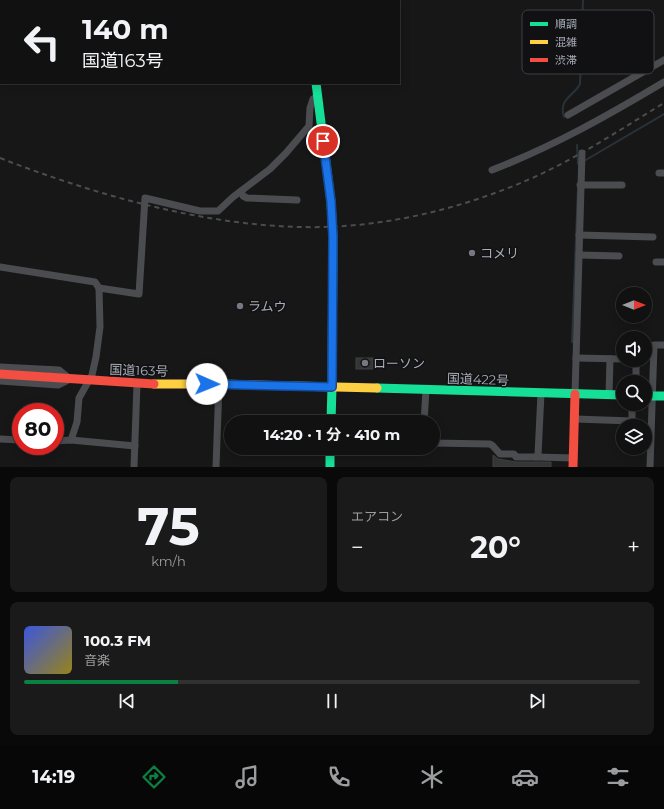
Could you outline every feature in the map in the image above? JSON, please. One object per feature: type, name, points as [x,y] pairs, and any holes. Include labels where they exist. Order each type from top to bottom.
[{"type":"main road","points":[[316,84],[331,202],[333,237],[331,415]]},
{"type":"main road","name":"国道163号","points":[[0,374],[137,384],[219,384],[332,387]]},
{"type":"main road","name":"国道422号","points":[[332,387],[616,395]]},
{"type":"main road","points":[[574,462],[575,394]]},
{"type":"main road","points":[[652,396],[664,396]]},
{"type":"main road","points":[[330,455],[330,467]]},
{"type":"street","points":[[654,66],[664,60]]},
{"type":"street","points":[[568,115],[640,74]]},
{"type":"street","points":[[492,170],[527,157],[563,140],[664,82]]},
{"type":"street","points":[[99,288],[139,294],[145,198],[194,210],[218,212],[233,197],[270,169],[286,153],[309,126],[310,108],[313,99],[318,96]]},
{"type":"street","points":[[575,394],[581,159]]},
{"type":"street","points":[[580,185],[622,185]]},
{"type":"street","points":[[241,191],[243,196],[247,198],[297,200]]},
{"type":"street","points":[[579,235],[653,237]]},
{"type":"street","points":[[579,255],[619,256]]},
{"type":"street","points":[[0,267],[95,282],[99,288],[99,343],[92,375],[79,398],[77,422],[70,440]]},
{"type":"street","points":[[651,375],[654,345],[664,345]]},
{"type":"street","points":[[576,358],[616,359]]},
{"type":"street","points":[[609,395],[610,359]]},
{"type":"street","points":[[0,367],[59,370],[70,379],[58,385],[0,381]]},
{"type":"street","points":[[134,467],[137,384]]},
{"type":"street","points":[[216,467],[219,384]]},
{"type":"street","points":[[424,415],[426,390]]},
{"type":"street","points":[[536,457],[538,455],[541,393]]},
{"type":"street","points":[[575,419],[632,421],[632,411]]},
{"type":"street","points":[[649,411],[650,467]]},
{"type":"street","points":[[0,439],[12,440]]},
{"type":"street","points":[[64,440],[135,446]]},
{"type":"street","points":[[440,443],[490,444],[500,454],[514,454],[516,457],[536,457],[574,462]]},
{"type":"building","name":"ローソン","points":[[356,358],[373,358],[373,369],[356,369]]},
{"type":"building","points":[[493,455],[498,459],[516,462],[551,462],[551,467],[493,467]]},
{"type":"waterway","points":[[583,0],[583,10]]},
{"type":"waterway","points":[[564,117],[563,106],[580,84],[580,74]]},
{"type":"waterway","points":[[584,161],[664,114]]},
{"type":"waterway","points":[[577,145],[578,164]]},
{"type":"waterway","points":[[572,342],[578,186]]},
{"type":"railway","points":[[0,158],[72,184],[186,214],[263,225],[301,227],[358,225],[442,210],[470,202],[523,182],[560,165],[664,103]]},
{"type":"traffic: fast","points":[[316,84],[331,202]]},
{"type":"traffic: fast","points":[[331,202],[333,237]]},
{"type":"traffic: fast","points":[[332,387],[333,237]]},
{"type":"traffic: fast","points":[[331,415],[332,387]]},
{"type":"traffic: fast","points":[[377,388],[616,395]]},
{"type":"traffic: fast","points":[[652,396],[664,396]]},
{"type":"traffic: fast","points":[[330,455],[330,467]]},
{"type":"traffic: slow","points":[[154,384],[377,388]]},
{"type":"traffic: jam","points":[[0,374],[154,384]]},
{"type":"traffic: jam","points":[[573,467],[575,394]]},
{"type":"place","name":"コメリ","points":[[472,253]]},
{"type":"place","name":"ラムウ","points":[[240,306]]},
{"type":"place","name":"ローソン","points":[[365,363]]},
{"type":"route","points":[[207,384],[332,387],[333,237],[331,202],[323,141]]}]
